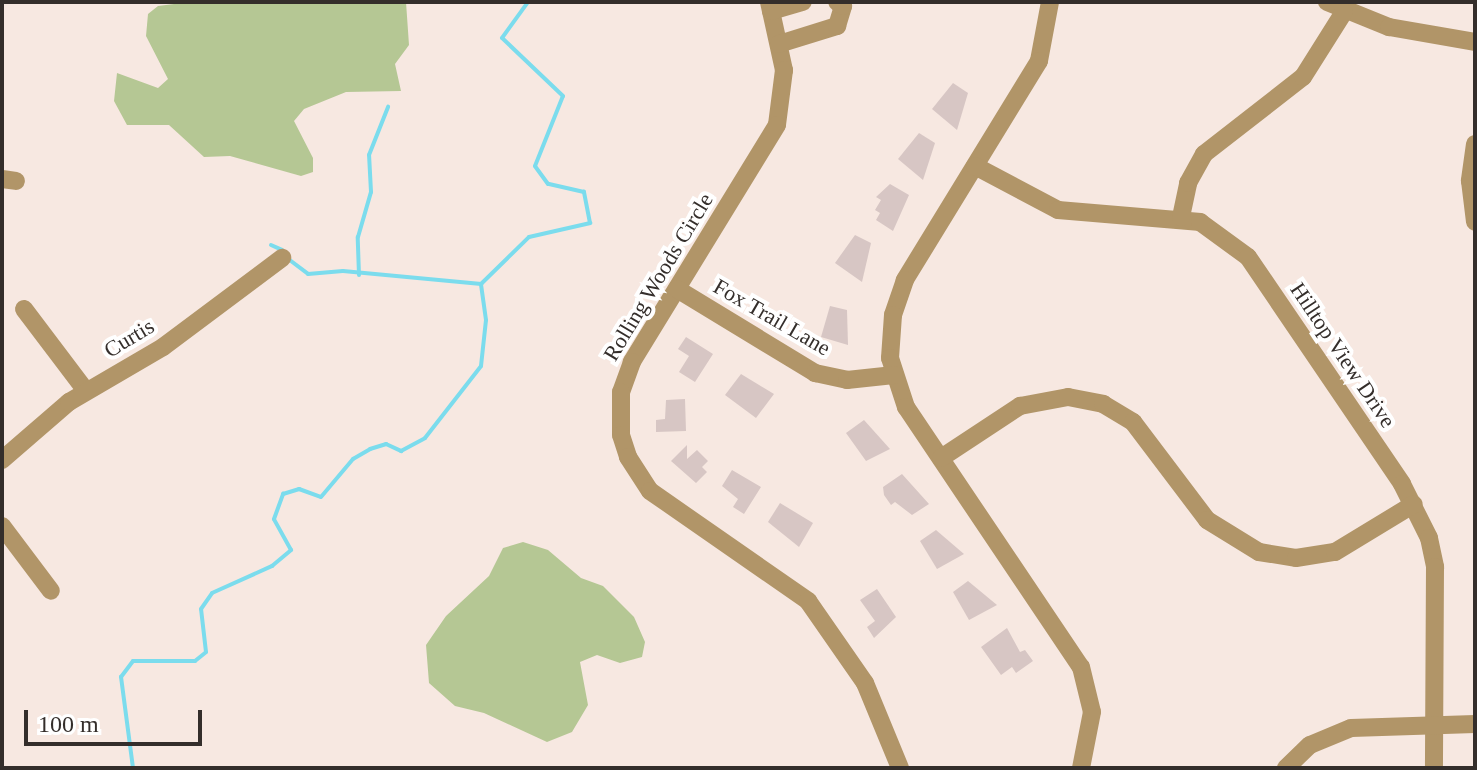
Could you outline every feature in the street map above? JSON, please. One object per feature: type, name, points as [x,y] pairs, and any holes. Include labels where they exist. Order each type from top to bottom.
[{"type":"street","name":"Rolling Woods Circle","points":[[803,2],[770,7],[785,86],[777,125],[625,377],[619,416],[628,457],[665,504],[808,601],[865,683],[900,768]]},
{"type":"street","points":[[779,44],[837,26],[843,6],[837,2]]},
{"type":"street","points":[[1050,2],[1039,61],[899,293],[890,337],[894,375],[906,407],[1081,667],[1092,712],[1081,768]]},
{"type":"street","points":[[1327,2],[1344,12],[1389,27],[1475,42]]},
{"type":"street","points":[[1181,217],[1188,183],[1204,154],[1303,77],[1344,12]]},
{"type":"street","points":[[1475,144],[1470,181],[1475,222]]},
{"type":"street","name":"Hilltop View Drive","points":[[975,166],[1058,210],[1181,217],[1218,231],[1248,257],[1414,504],[1435,567],[1434,768]]},
{"type":"street","name":"Curtis","points":[[2,460],[86,391],[163,347],[282,258]]},
{"type":"street","name":"Fox Trail Lane","points":[[677,289],[815,373],[847,380],[894,375]]},
{"type":"street","points":[[24,309],[86,391]]},
{"type":"street","points":[[941,458],[1020,406],[1068,397],[1103,404],[1133,422],[1207,520],[1259,552],[1296,558],[1335,552],[1414,504]]},
{"type":"street","points":[[2,526],[51,591]]},
{"type":"street","points":[[1286,768],[1310,745],[1339,731],[1475,724]]},
{"type":"green space","points":[[190,2],[406,2],[409,45],[395,64],[401,91],[346,92],[304,109],[294,121],[313,158],[313,172],[301,176],[230,156],[204,157],[169,125],[127,125],[114,101],[117,73],[158,88],[168,79],[146,36],[148,14],[158,6]]},
{"type":"green space","points":[[523,542],[548,550],[581,578],[603,586],[634,617],[645,642],[642,657],[620,663],[597,655],[580,662],[588,705],[572,732],[547,742],[484,713],[455,706],[429,683],[426,645],[446,616],[489,576],[503,548]]},
{"type":"building","points":[[953,83],[968,93],[957,130],[932,109]]},
{"type":"building","points":[[919,133],[935,143],[923,180],[898,159]]},
{"type":"building","points":[[890,184],[909,195],[893,231],[876,220],[880,213],[875,210],[881,200],[876,197]]},
{"type":"building","points":[[855,235],[871,243],[862,282],[835,263]]},
{"type":"building","points":[[830,306],[847,310],[848,345],[821,337]]},
{"type":"building","points":[[686,337],[713,354],[695,382],[679,372],[689,356],[678,349]]},
{"type":"building","points":[[741,374],[774,394],[756,418],[725,395]]},
{"type":"building","points":[[685,399],[686,431],[656,432],[656,420],[665,419],[666,400]]},
{"type":"building","points":[[864,420],[890,449],[866,461],[846,433]]},
{"type":"building","points":[[687,445],[687,459],[697,450],[708,461],[702,467],[707,472],[696,483],[671,461]]},
{"type":"building","points":[[732,470],[761,487],[744,514],[733,507],[738,499],[722,486]]},
{"type":"building","points":[[902,474],[929,504],[912,515],[895,502],[891,505],[884,495],[883,487]]},
{"type":"building","points":[[780,503],[813,523],[799,547],[768,522]]},
{"type":"building","points":[[936,530],[964,554],[937,569],[920,541]]},
{"type":"building","points":[[968,581],[997,605],[969,620],[953,592]]},
{"type":"building","points":[[877,589],[896,617],[874,638],[867,627],[875,621],[860,600]]},
{"type":"building","points":[[1007,628],[1020,652],[1025,650],[1033,661],[1016,673],[1012,667],[1001,675],[981,647]]},
{"type":"waterway","points":[[481,284],[529,237],[590,223],[584,192],[548,184],[535,166],[563,96],[502,38],[528,2]]},
{"type":"waterway","points":[[359,275],[358,237],[371,192],[369,155],[388,107]]},
{"type":"waterway","points":[[271,245],[282,250]]},
{"type":"waterway","points":[[287,258],[308,274],[343,271],[481,284]]},
{"type":"waterway","points":[[133,768],[121,677],[133,661],[195,661],[206,652],[201,609],[212,593],[272,566],[291,550],[274,519],[283,494],[299,489],[321,497],[353,459],[370,449],[386,444],[401,451],[425,438],[481,366],[486,320],[481,284]]}]
